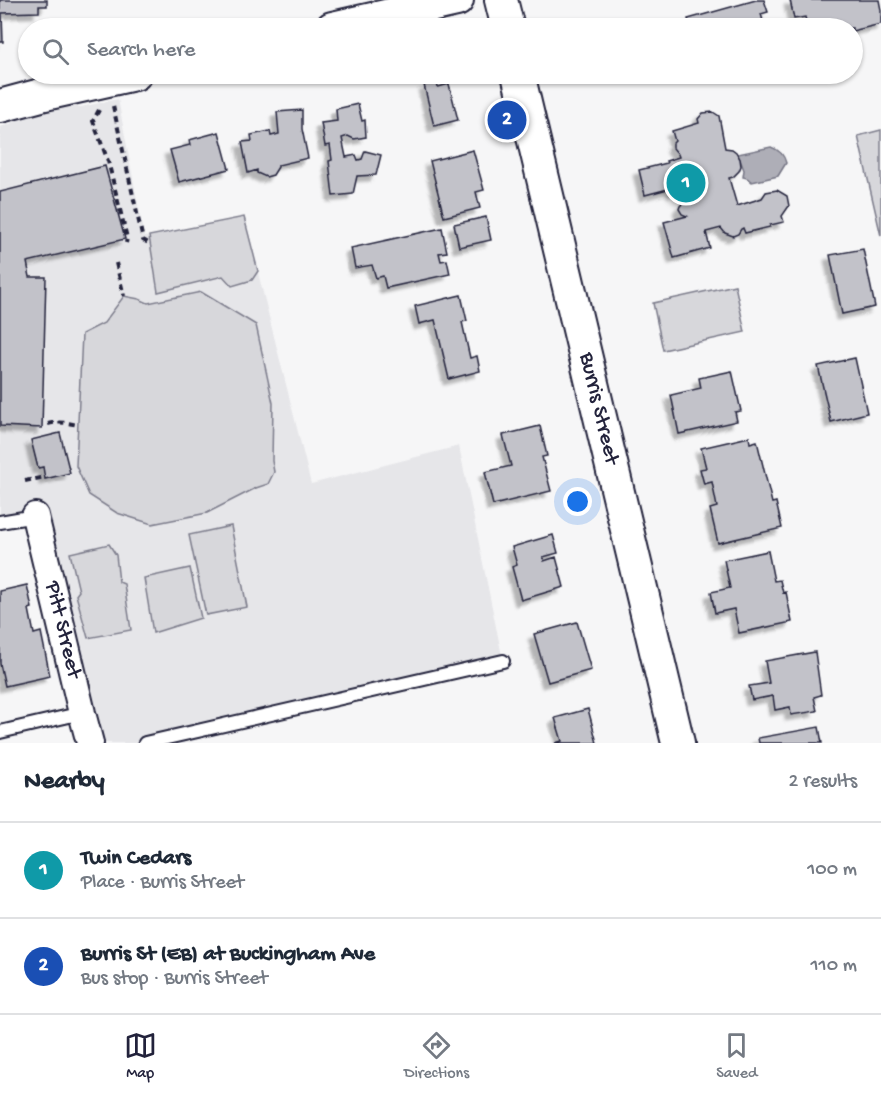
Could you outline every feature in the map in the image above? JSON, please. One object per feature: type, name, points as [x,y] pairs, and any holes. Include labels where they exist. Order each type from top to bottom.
[{"type":"street","points":[[377,18],[457,0]]},
{"type":"street","points":[[501,0],[506,18]]},
{"type":"street","points":[[0,106],[90,84]]},
{"type":"street","name":"Burris Street","points":[[521,84],[678,743]]},
{"type":"street","name":"Pitt Street","points":[[34,516],[90,743]]},
{"type":"lane","points":[[0,522],[34,516]]},
{"type":"lane","points":[[145,743],[503,661]]},
{"type":"lane","points":[[0,732],[82,713]]},
{"type":"path","points":[[112,106],[143,240],[150,244]]},
{"type":"path","points":[[99,109],[93,121],[108,161],[127,238],[126,243]]},
{"type":"path","points":[[116,263],[124,296]]},
{"type":"path","points":[[48,424],[54,422],[78,425]]},
{"type":"path","points":[[26,481],[45,477]]},
{"type":"shaded area","points":[[118,99],[144,237],[244,217],[311,484],[459,446],[503,661],[145,743],[100,743],[46,514],[0,522],[0,127],[10,124],[24,114],[69,105],[81,107]]},
{"type":"shaded area","points":[[881,130],[881,236],[858,136]]},
{"type":"shaded area","points":[[771,147],[781,153],[786,163],[778,176],[752,182],[743,177],[744,170],[738,154]]},
{"type":"shaded area","points":[[244,217],[258,271],[252,280],[232,286],[223,276],[158,292],[149,236]]},
{"type":"shaded area","points":[[735,285],[745,332],[663,350],[653,303]]},
{"type":"shaded area","points":[[201,292],[256,325],[273,403],[272,461],[274,472],[268,484],[207,513],[152,524],[117,513],[89,495],[76,466],[82,334],[104,323],[124,296],[148,303]]},
{"type":"shaded area","points":[[231,526],[247,607],[206,615],[189,535]]},
{"type":"shaded area","points":[[109,544],[116,555],[119,582],[124,584],[131,630],[88,638],[76,595],[79,591],[70,553]]},
{"type":"shaded area","points":[[190,568],[201,618],[153,633],[144,578]]},
{"type":"building","points":[[0,0],[47,0],[47,6],[39,6],[39,12],[2,13],[3,42],[0,42]]},
{"type":"building","points":[[756,0],[764,0],[768,12],[761,14],[762,18],[692,18]]},
{"type":"building","points":[[790,0],[879,0],[881,10],[881,24],[863,28],[863,18],[794,18]]},
{"type":"building","points":[[437,84],[438,87],[449,84],[458,120],[434,126],[424,85]]},
{"type":"building","points":[[358,104],[362,121],[365,120],[366,137],[342,138],[346,157],[356,155],[358,160],[362,159],[365,151],[381,155],[376,175],[357,176],[353,194],[333,196],[329,161],[332,160],[330,145],[325,146],[321,123],[337,121],[336,109]]},
{"type":"building","points":[[302,110],[302,129],[308,158],[278,165],[273,175],[266,177],[257,173],[257,170],[248,173],[242,142],[252,141],[251,135],[270,131],[271,136],[279,134],[277,112]]},
{"type":"building","points":[[713,112],[719,116],[725,148],[732,149],[740,159],[739,171],[729,178],[737,206],[762,198],[766,192],[777,190],[787,196],[789,206],[782,216],[784,222],[745,233],[743,228],[733,236],[725,233],[721,228],[706,232],[710,248],[674,258],[664,222],[687,216],[679,209],[683,203],[690,201],[686,188],[673,191],[672,188],[645,195],[639,170],[667,163],[666,161],[679,157],[673,148],[675,141],[672,131],[699,123],[698,119],[703,113]]},
{"type":"building","points":[[219,132],[229,169],[179,182],[170,150],[190,145],[189,140]]},
{"type":"building","points":[[473,150],[484,190],[476,192],[480,208],[444,217],[430,161]]},
{"type":"building","points":[[105,166],[125,239],[27,262],[30,277],[46,277],[42,428],[0,426],[0,192]]},
{"type":"building","points":[[486,217],[491,240],[459,247],[454,224]]},
{"type":"building","points":[[442,228],[447,252],[439,253],[441,261],[447,260],[450,274],[386,288],[383,276],[376,278],[372,265],[355,268],[351,248]]},
{"type":"building","points":[[863,249],[875,307],[842,314],[830,255]]},
{"type":"building","points":[[461,295],[467,321],[462,322],[470,358],[477,356],[480,371],[449,379],[435,320],[419,324],[415,306]]},
{"type":"building","points":[[855,358],[867,413],[831,422],[818,366]]},
{"type":"building","points":[[732,371],[741,411],[735,412],[737,421],[679,434],[671,395],[701,388],[699,378]]},
{"type":"building","points":[[540,426],[547,456],[542,457],[551,491],[493,505],[485,472],[511,466],[503,435]]},
{"type":"building","points":[[60,433],[70,473],[45,479],[43,467],[38,468],[31,440]]},
{"type":"building","points":[[749,437],[750,443],[757,441],[772,503],[776,502],[782,528],[718,543],[710,509],[717,507],[712,482],[704,484],[700,469],[706,468],[701,448]]},
{"type":"building","points":[[553,535],[558,553],[543,557],[544,561],[556,557],[564,587],[521,600],[512,567],[517,565],[512,547]]},
{"type":"building","points":[[768,551],[774,581],[780,580],[783,593],[786,592],[792,622],[739,633],[734,609],[715,613],[711,592],[730,588],[724,560]]},
{"type":"building","points":[[27,585],[34,634],[41,632],[50,676],[5,686],[0,664],[0,591]]},
{"type":"building","points":[[577,622],[591,670],[548,682],[534,634]]},
{"type":"building","points":[[815,652],[821,695],[814,697],[817,711],[791,715],[790,707],[775,710],[773,696],[752,700],[749,686],[769,683],[765,661]]},
{"type":"building","points":[[588,709],[597,743],[555,743],[562,741],[555,718]]},
{"type":"building","points":[[819,727],[822,743],[759,743],[758,738]]},
{"type":"place","name":"Burris St (EB) at Buckingham Ave","points":[[507,120]]},
{"type":"place","name":"Twin Cedars","points":[[686,183]]}]
